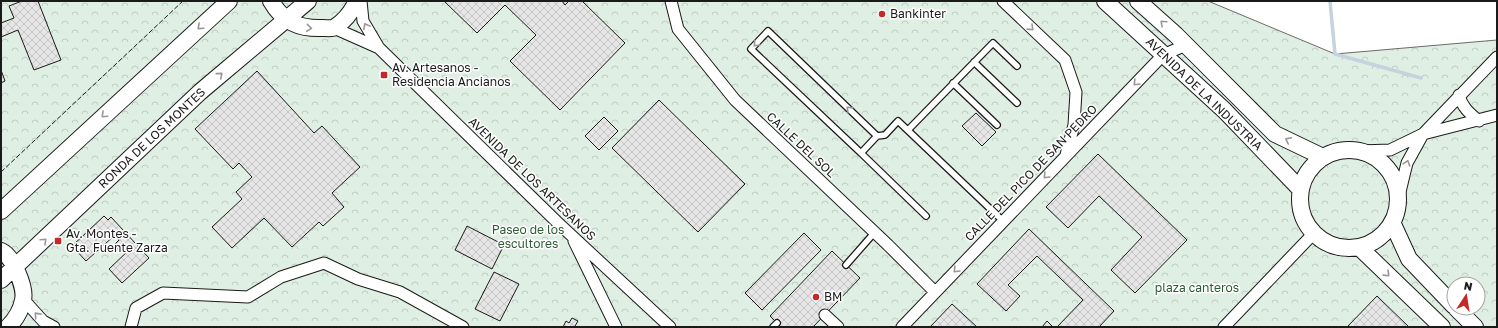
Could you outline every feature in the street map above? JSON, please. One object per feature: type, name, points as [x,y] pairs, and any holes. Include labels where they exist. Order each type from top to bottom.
[{"type":"street","points":[[1,211],[229,1]]},
{"type":"street","points":[[271,1],[285,20],[302,27],[334,28],[352,12],[357,1]]},
{"type":"street","name":"RONDA DE LOS MONTES","points":[[1,280],[200,92],[308,1]]},
{"type":"street","name":"AVENIDA DE LOS ARTESANOS","points":[[360,1],[363,21],[379,48],[571,235],[670,327]]},
{"type":"street","name":"CALLE DEL SOL","points":[[671,1],[678,29],[735,100],[875,232],[935,292]]},
{"type":"street","points":[[1003,1],[1065,60],[1076,92],[1074,125],[1066,156]]},
{"type":"street","name":"AVENIDA DE LA INDUSTRIA","points":[[1105,1],[1224,110],[1301,190]]},
{"type":"street","name":"AVENIDA DE LA INDUSTRIA","points":[[1138,1],[1186,45],[1275,134],[1323,157]]},
{"type":"street","name":"AVENIDA DE LOS ARTESANOS","points":[[334,28],[379,48]]},
{"type":"street","name":"CALLE DEL PICO DE SAN PEDRO","points":[[902,327],[1163,55],[1186,45]]},
{"type":"street","points":[[1399,196],[1395,180],[1387,167],[1375,156],[1360,151],[1347,149],[1323,157],[1313,166],[1305,177],[1301,190],[1300,202],[1302,213],[1307,224],[1314,233],[1335,245],[1347,248],[1359,247],[1372,242],[1384,234],[1392,222],[1397,210],[1407,162],[1423,134],[1497,57]]},
{"type":"street","points":[[1459,95],[1465,109],[1478,121]]},
{"type":"street","points":[[1360,151],[1390,150],[1423,134],[1497,115]]},
{"type":"street","points":[[1392,222],[1409,259],[1446,298]]},
{"type":"street","points":[[1224,327],[1314,233]]},
{"type":"street","points":[[571,235],[616,327]]},
{"type":"street","points":[[1359,247],[1442,327]]},
{"type":"street","points":[[1,252],[6,253],[15,268],[23,287],[24,300],[16,320],[8,327]]},
{"type":"street","points":[[131,327],[136,308],[163,293],[248,297],[281,277],[324,263],[358,279],[400,292],[463,327]]},
{"type":"street","points":[[24,300],[43,321],[54,327]]},
{"type":"street","points":[[825,315],[838,327]]},
{"type":"street","points":[[1464,316],[1475,327]]},
{"type":"lane","points":[[877,136],[768,31],[751,49],[926,216]]},
{"type":"lane","points":[[908,130],[993,42],[1017,66]]},
{"type":"lane","points":[[974,62],[1017,103]]},
{"type":"lane","points":[[953,83],[997,125]]},
{"type":"lane","points":[[861,153],[877,136],[885,135],[898,121],[1003,221]]},
{"type":"lane","points":[[846,265],[875,232]]},
{"type":"green space","points":[[1,1],[1208,1],[1335,54],[1497,40],[1497,327],[1,327]]},
{"type":"building","points":[[22,1],[38,1],[61,60],[34,70],[18,30],[1,37],[1,23],[14,18],[9,6]]},
{"type":"building","points":[[444,1],[562,1],[565,5],[569,1],[582,1],[625,43],[560,110],[510,61],[536,35],[505,5],[477,33]]},
{"type":"building","points":[[1,70],[5,81],[1,83]]},
{"type":"building","points":[[257,71],[314,133],[322,126],[360,167],[332,193],[344,207],[323,226],[319,222],[292,247],[264,218],[232,248],[212,227],[242,199],[236,192],[252,177],[239,163],[233,169],[195,129]]},
{"type":"building","points":[[659,100],[745,184],[698,232],[612,148]]},
{"type":"building","points":[[976,113],[996,132],[982,146],[962,126]]},
{"type":"building","points":[[604,117],[618,131],[599,150],[585,136]]},
{"type":"building","points":[[1098,154],[1187,240],[1135,293],[1111,270],[1142,237],[1099,196],[1068,228],[1046,207]]},
{"type":"building","points":[[104,216],[108,220],[111,217],[149,258],[122,283],[109,269],[129,250],[123,244],[116,250],[113,246],[119,240],[115,235],[86,261],[72,246]]},
{"type":"building","points":[[467,226],[504,245],[492,269],[455,250]]},
{"type":"building","points":[[1029,229],[1114,311],[1099,327],[1057,327],[1083,300],[1037,256],[1008,285],[1020,296],[1006,311],[977,284]]},
{"type":"building","points":[[804,233],[821,250],[762,310],[745,293]]},
{"type":"building","name":"BM","points":[[832,251],[860,278],[813,327],[781,327],[770,316]]},
{"type":"building","points":[[494,272],[519,284],[500,321],[475,309]]},
{"type":"building","points":[[1377,296],[1409,327],[1347,327]]},
{"type":"building","points":[[952,304],[977,327],[930,327]]},
{"type":"building","points":[[572,318],[578,321],[575,326],[577,327],[563,327],[566,321],[569,323]]},
{"type":"building","points":[[1047,321],[1053,327],[1042,327]]},
{"type":"waterway","points":[[1330,1],[1335,54],[1421,78]]},
{"type":"fence","points":[[1,172],[183,1]]},
{"type":"place","name":"Bankinter","points":[[882,14]]},
{"type":"place","name":"Av. Artesanos - Residencia Ancianos","points":[[384,75]]},
{"type":"place","name":"Av. Montes - Gta. Fuente Zarza","points":[[58,241]]},
{"type":"place","name":"BM","points":[[816,297]]},
{"type":"park label","name":"Paseo de los escultores","points":[[528,237]]},
{"type":"park label","name":"plaza canteros","points":[[1197,288]]}]
